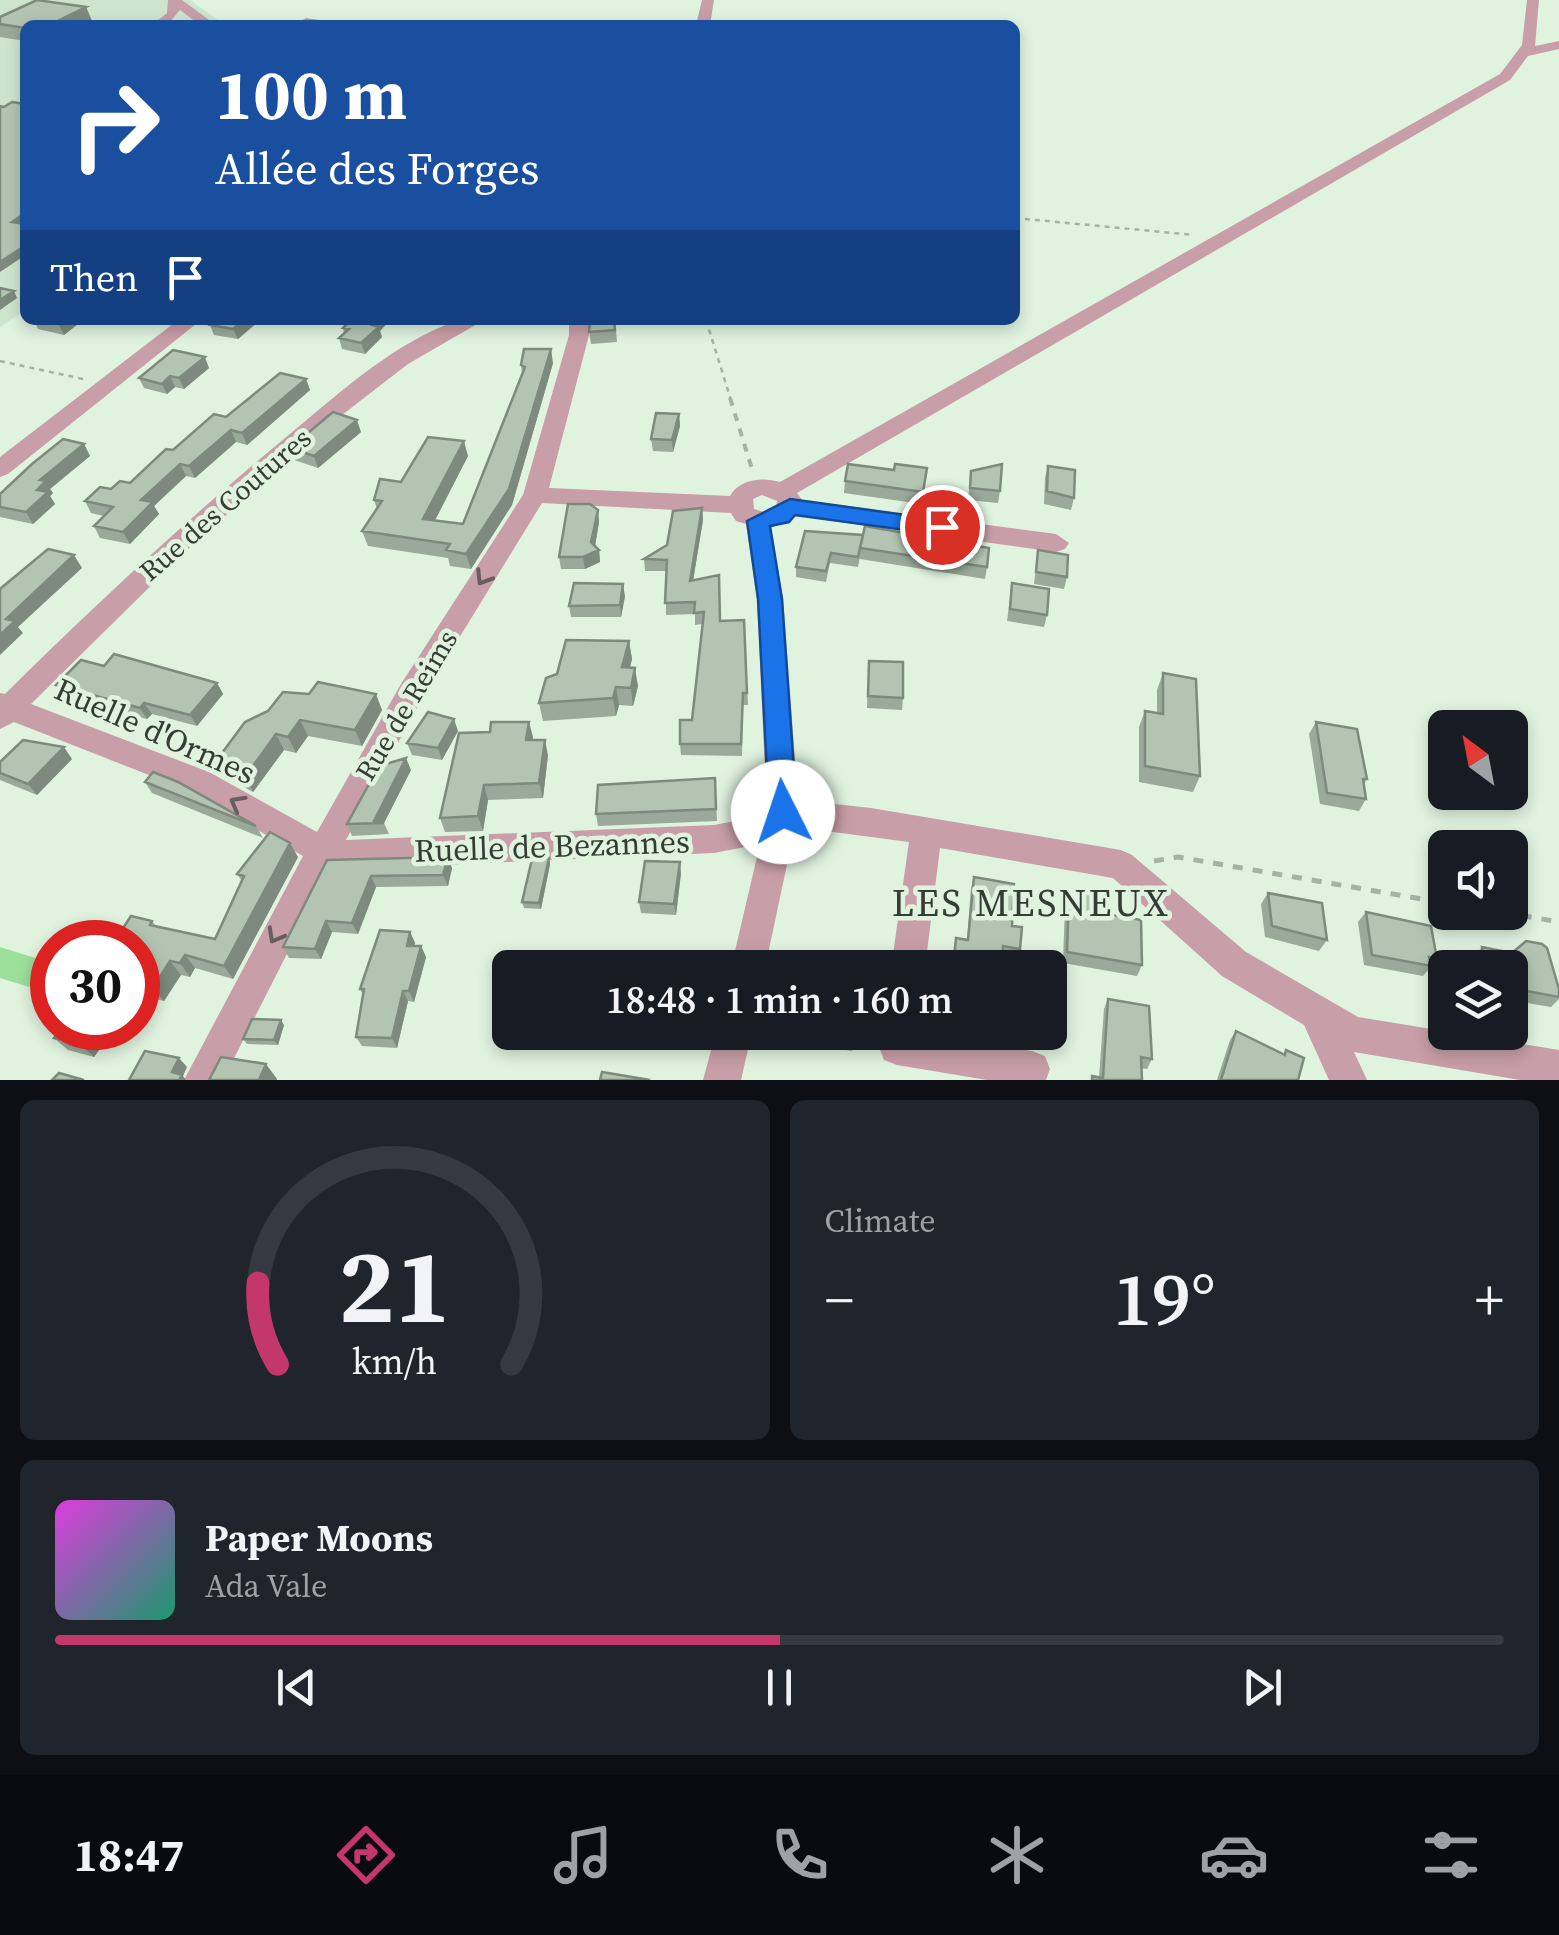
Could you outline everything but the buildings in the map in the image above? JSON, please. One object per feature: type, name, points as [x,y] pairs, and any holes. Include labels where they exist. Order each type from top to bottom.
[{"type":"street","points":[[174,0],[202,20]]},
{"type":"street","points":[[776,495],[1506,77],[1525,52],[1533,0]]},
{"type":"street","points":[[306,20],[324,8]]},
{"type":"street","points":[[1525,52],[1559,44]]},
{"type":"street","points":[[0,469],[185,325]]},
{"type":"street","name":"Rue des Coutures","points":[[3,709],[232,493],[388,368],[431,338],[462,325]]},
{"type":"street","name":"Rue de Reims","points":[[203,1080],[322,850],[411,692],[536,495],[578,325]]},
{"type":"street","points":[[752,950],[782,819],[770,599],[743,494],[776,495],[1056,543]]},
{"type":"street","points":[[536,495],[781,517],[776,495]]},
{"type":"street","name":"Ruelle d'Ormes","points":[[3,709],[198,781],[322,850]]},
{"type":"street","name":"Ruelle de Bezannes","points":[[322,850],[352,854],[714,839],[782,819],[926,831],[1121,866]]},
{"type":"street","points":[[910,950],[926,831]]},
{"type":"street","points":[[1121,866],[1234,964],[1353,1034],[1559,1068]]},
{"type":"street","points":[[1317,1013],[1348,1080]]},
{"type":"street","points":[[722,1080],[730,1050]]},
{"type":"street","points":[[916,1050],[1032,1068]]},
{"type":"path","points":[[1020,218],[1223,237]]},
{"type":"path","points":[[708,325],[776,495]]},
{"type":"path","points":[[0,361],[108,384]]},
{"type":"path","points":[[1121,866],[1178,858],[1428,900]]},
{"type":"path","points":[[1528,917],[1559,922]]},
{"type":"shaded area","points":[[0,0],[190,0],[218,20],[20,20],[20,313],[0,327]]},
{"type":"shaded area","points":[[0,947],[30,956],[29,987],[0,978]]},
{"type":"district","name":"LES MESNEUX","points":[[1031,903]]},
{"type":"route","points":[[783,812],[770,599],[758,521],[781,517],[790,506],[942,527]]}]
